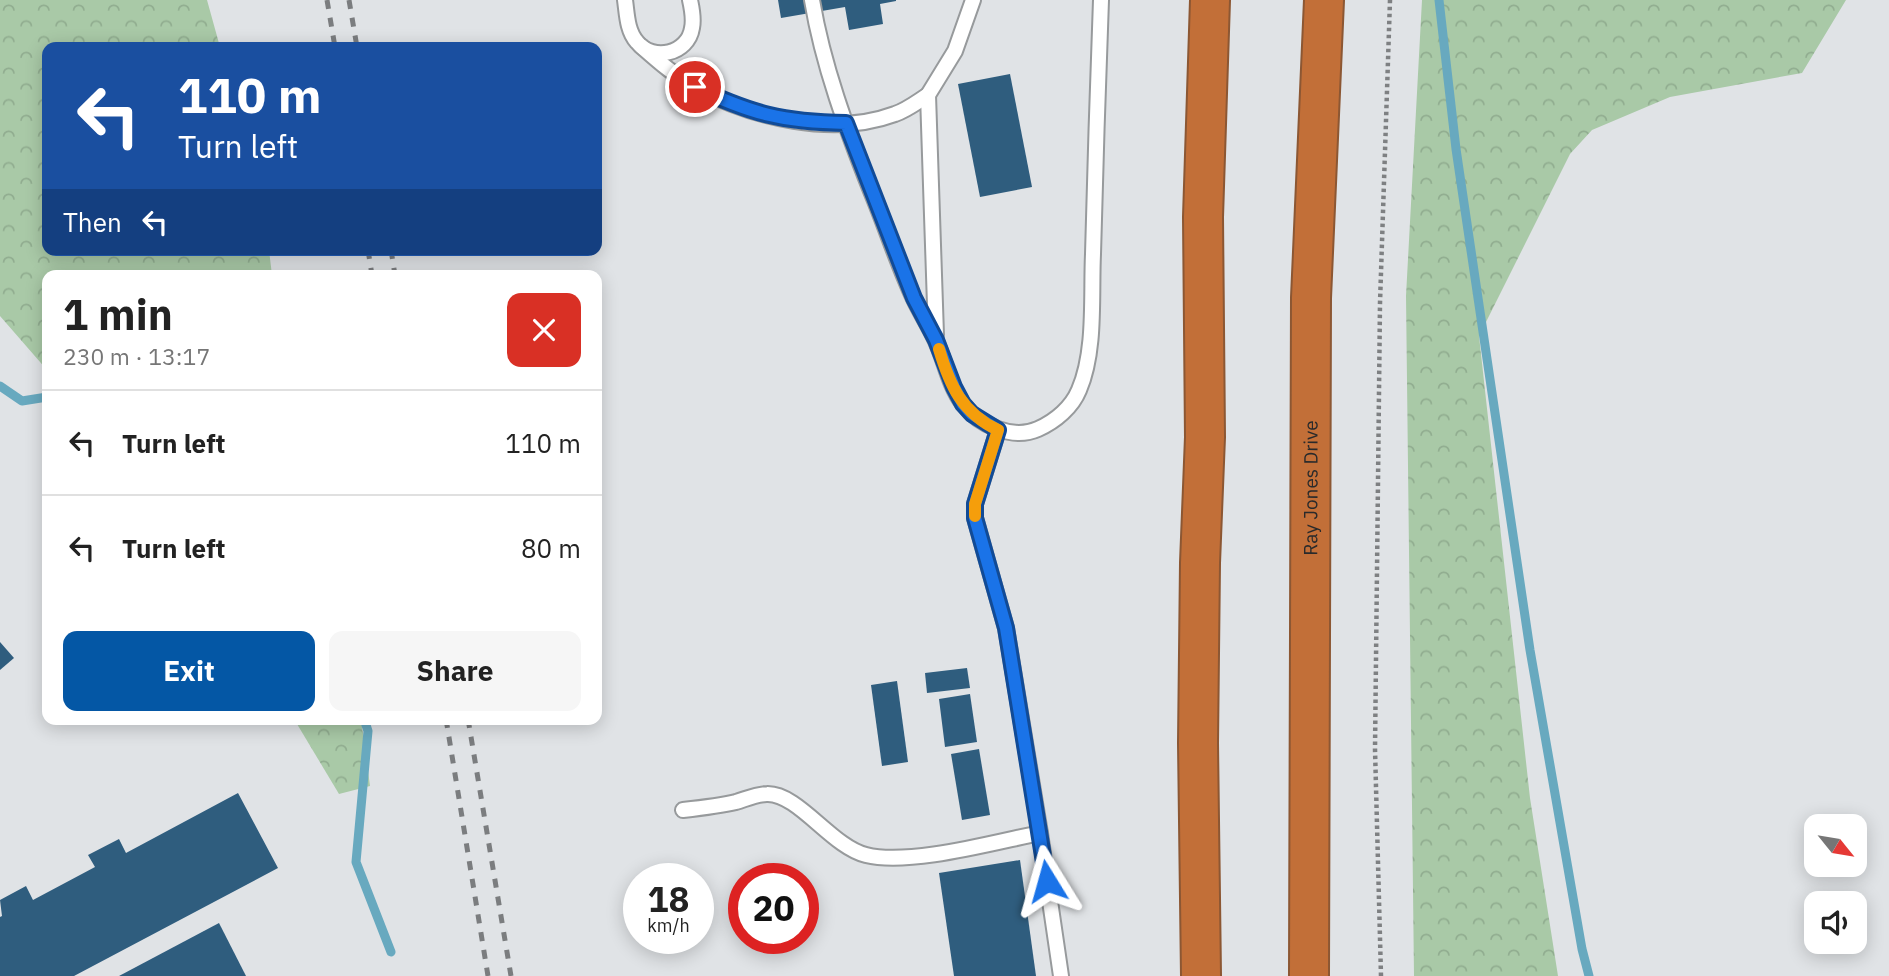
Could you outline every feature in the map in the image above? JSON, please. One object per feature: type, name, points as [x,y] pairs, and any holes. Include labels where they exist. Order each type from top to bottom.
[{"type":"highway","points":[[1202,976],[1198,743],[1200,563],[1205,437],[1203,218],[1210,0]]},
{"type":"highway","name":"Ray Jones Drive","points":[[1309,976],[1311,299],[1324,0]]},
{"type":"lane","points":[[625,0],[632,35],[640,46],[695,87],[728,103],[771,117],[805,122],[846,123],[894,114],[928,95],[955,51],[973,0]]},
{"type":"lane","points":[[640,46],[655,53],[666,53],[683,45],[693,26],[690,0]]},
{"type":"lane","points":[[812,0],[837,99],[914,298],[936,340],[944,367],[963,404],[984,423],[998,430],[1023,433],[1049,424],[1071,404],[1085,375],[1091,317],[1101,0]]},
{"type":"lane","points":[[928,95],[936,340]]},
{"type":"lane","points":[[998,430],[975,504],[975,518],[1006,628],[1061,976]]},
{"type":"lane","points":[[683,810],[718,806],[771,794],[791,802],[850,849],[865,855],[883,857],[921,856],[1040,833]]},
{"type":"path","points":[[1381,976],[1375,749],[1380,303],[1390,0]]},
{"type":"green space","points":[[0,0],[207,0],[219,42],[42,42],[42,256],[270,256],[271,270],[42,270],[42,364],[0,316]]},
{"type":"green space","points":[[1422,0],[1846,0],[1802,73],[1670,97],[1592,130],[1570,154],[1479,336],[1530,798],[1558,976],[1414,976],[1406,296]]},
{"type":"green space","points":[[298,725],[362,725],[370,786],[339,794]]},
{"type":"building","points":[[778,0],[896,1],[880,4],[883,24],[849,30],[845,7],[781,18]]},
{"type":"building","points":[[1010,74],[1032,187],[980,197],[958,84]]},
{"type":"building","points":[[0,642],[14,658],[0,670]]},
{"type":"building","points":[[967,668],[970,688],[927,693],[925,673]]},
{"type":"building","points":[[897,681],[908,762],[882,766],[871,685]]},
{"type":"building","points":[[970,694],[977,742],[945,747],[939,699]]},
{"type":"building","points":[[979,749],[990,815],[962,820],[951,754]]},
{"type":"building","points":[[238,793],[278,868],[74,976],[0,976],[0,900],[26,886],[33,900],[95,867],[88,855],[119,839],[126,853]]},
{"type":"building","points":[[1020,860],[1036,976],[954,976],[939,873]]},
{"type":"building","points":[[219,923],[246,976],[119,976]]},
{"type":"waterway","points":[[1439,0],[1456,149],[1530,650],[1589,976]]},
{"type":"waterway","points":[[0,386],[22,401],[42,398]]},
{"type":"waterway","points":[[366,725],[368,731],[356,862],[391,952]]},
{"type":"railway","points":[[327,0],[334,42]]},
{"type":"railway","points":[[349,0],[356,42]]},
{"type":"railway","points":[[369,256],[371,270]]},
{"type":"railway","points":[[392,256],[394,270]]},
{"type":"railway","points":[[447,725],[488,976]]},
{"type":"railway","points":[[469,725],[511,976]]},
{"type":"slow traffic","points":[[939,349],[944,367],[963,404],[984,423],[998,430],[975,504],[975,516]]},
{"type":"route","points":[[695,87],[728,103],[771,117],[805,122],[846,123],[914,298],[936,340],[944,367],[963,404],[984,423],[998,430],[975,504],[975,518],[1006,628],[1047,881]]}]
